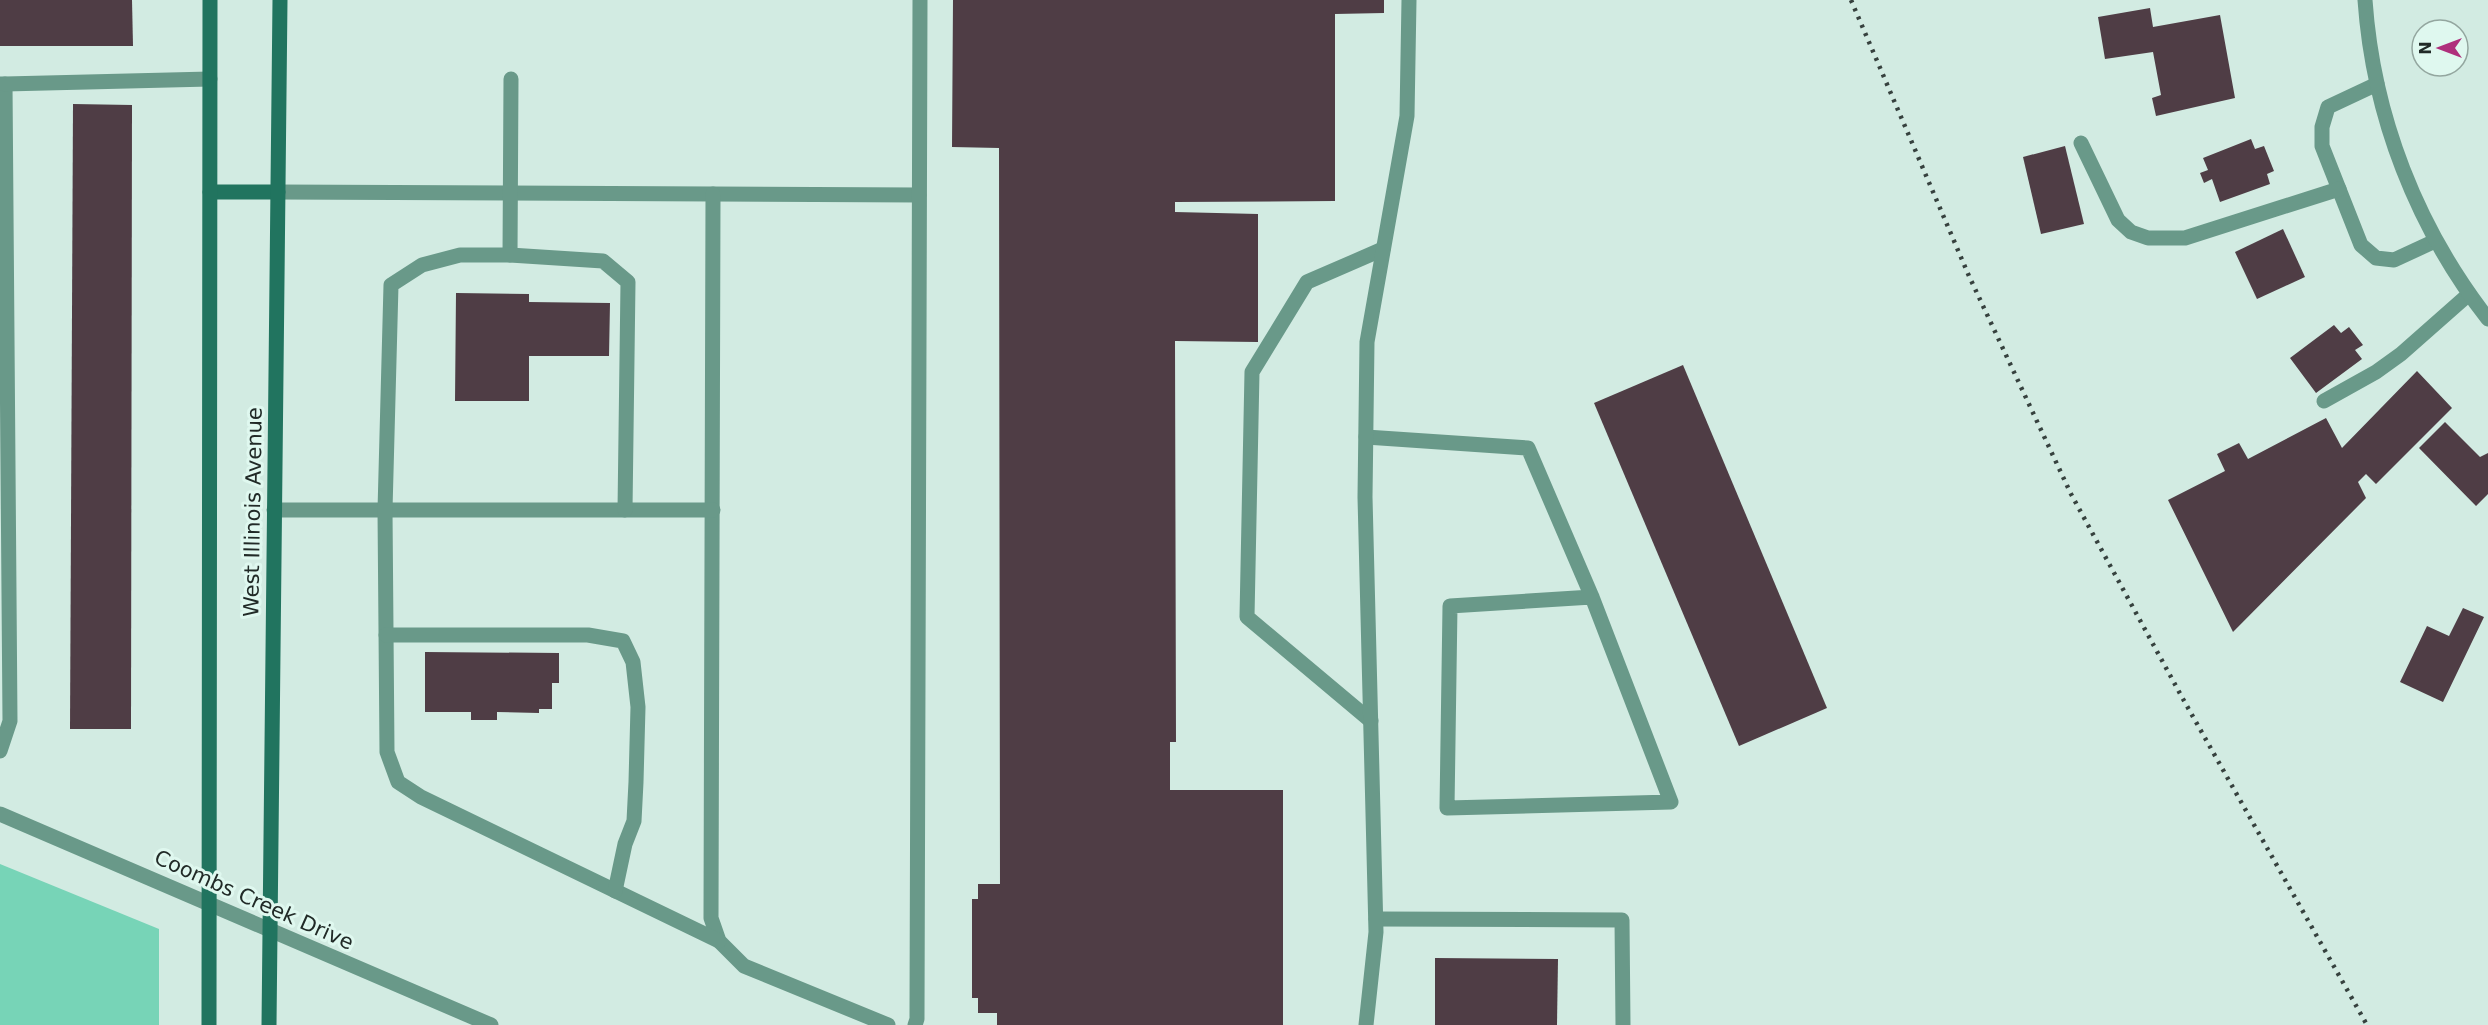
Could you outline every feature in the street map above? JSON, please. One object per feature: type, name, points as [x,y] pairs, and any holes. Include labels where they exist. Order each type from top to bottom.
[{"type":"main road","name":"West Illinois Avenue","points":[[209,1025],[210,0]]},
{"type":"main road","name":"West Illinois Avenue","points":[[269,1025],[280,0]]},
{"type":"main road","points":[[210,192],[278,192]]},
{"type":"street","points":[[915,1025],[917,1019],[920,0]]},
{"type":"street","points":[[1366,1025],[1376,919],[1366,437],[1367,342],[1407,116],[1409,0]]},
{"type":"street","points":[[2366,0],[2368,33],[2377,84],[2408,182],[2435,241],[2488,319]]},
{"type":"street","points":[[0,752],[10,721],[2,84],[210,79]]},
{"type":"street","points":[[510,255],[511,79]]},
{"type":"street","points":[[2377,84],[2328,107],[2322,127],[2322,146],[2361,244],[2376,258],[2394,260],[2435,241]]},
{"type":"street","points":[[2081,142],[2118,220],[2131,231],[2148,238],[2185,238],[2339,189]]},
{"type":"street","points":[[278,192],[919,195]]},
{"type":"street","points":[[713,194],[711,918],[719,941]]},
{"type":"street","points":[[1371,722],[1247,617],[1252,372],[1307,282],[1383,249]]},
{"type":"street","points":[[625,510],[628,282],[603,261],[510,255],[460,255],[422,265],[391,285],[385,510],[387,752],[398,782],[421,797],[719,941],[744,966],[888,1025]]},
{"type":"street","points":[[2324,400],[2376,372],[2401,354],[2469,294]]},
{"type":"street","points":[[1366,437],[1528,448],[1592,597],[1671,802],[1447,808],[1450,606],[1592,597]]},
{"type":"street","points":[[274,510],[712,510]]},
{"type":"street","points":[[386,635],[588,635],[623,641],[633,662],[638,707],[636,782],[634,821],[625,844],[615,891]]},
{"type":"street","name":"Coombs Creek Drive","points":[[0,814],[491,1025]]},
{"type":"street","points":[[1376,919],[1622,920],[1623,1025]]},
{"type":"green space","points":[[0,864],[159,929],[159,1025],[0,1025]]},
{"type":"building","points":[[0,0],[132,0],[133,46],[0,46]]},
{"type":"building","points":[[953,0],[1384,0],[1384,13],[1335,14],[1335,201],[1175,202],[1175,212],[1258,214],[1258,342],[1175,341],[1176,742],[1170,742],[1170,790],[1283,790],[1283,1025],[997,1025],[997,1013],[978,1013],[978,998],[972,998],[972,899],[978,899],[978,884],[1000,884],[999,148],[952,147]]},
{"type":"building","points":[[2150,8],[2153,27],[2220,15],[2235,98],[2156,116],[2152,98],[2161,95],[2153,52],[2105,59],[2098,17]]},
{"type":"building","points":[[73,104],[132,105],[131,729],[70,729]]},
{"type":"building","points":[[2251,139],[2255,149],[2264,146],[2274,171],[2267,174],[2270,184],[2220,202],[2212,179],[2204,183],[2200,173],[2208,170],[2203,158]]},
{"type":"building","points":[[2065,146],[2084,224],[2041,234],[2023,157]]},
{"type":"building","points":[[2283,229],[2305,277],[2257,299],[2235,252]]},
{"type":"building","points":[[456,293],[529,294],[529,302],[610,303],[609,356],[529,356],[529,401],[455,401]]},
{"type":"building","points":[[2334,325],[2341,333],[2349,327],[2363,345],[2355,350],[2362,359],[2316,393],[2290,358]]},
{"type":"building","points":[[1683,365],[1827,708],[1739,746],[1594,403]]},
{"type":"building","points":[[2417,371],[2452,408],[2376,484],[2366,474],[2358,482],[2366,498],[2233,632],[2168,500],[2225,471],[2217,454],[2239,443],[2248,459],[2326,418],[2342,448]]},
{"type":"building","points":[[2445,422],[2480,457],[2488,453],[2488,494],[2476,506],[2419,448]]},
{"type":"building","points":[[2463,608],[2484,617],[2443,702],[2400,682],[2427,626],[2449,636]]},
{"type":"building","points":[[425,652],[559,653],[559,683],[552,683],[552,709],[539,709],[539,713],[497,712],[497,720],[471,720],[471,712],[425,712]]},
{"type":"building","points":[[1435,958],[1558,959],[1557,1025],[1435,1025]]},
{"type":"railway","points":[[1851,0],[1969,276],[2071,494],[2183,699],[2367,1025]]}]
